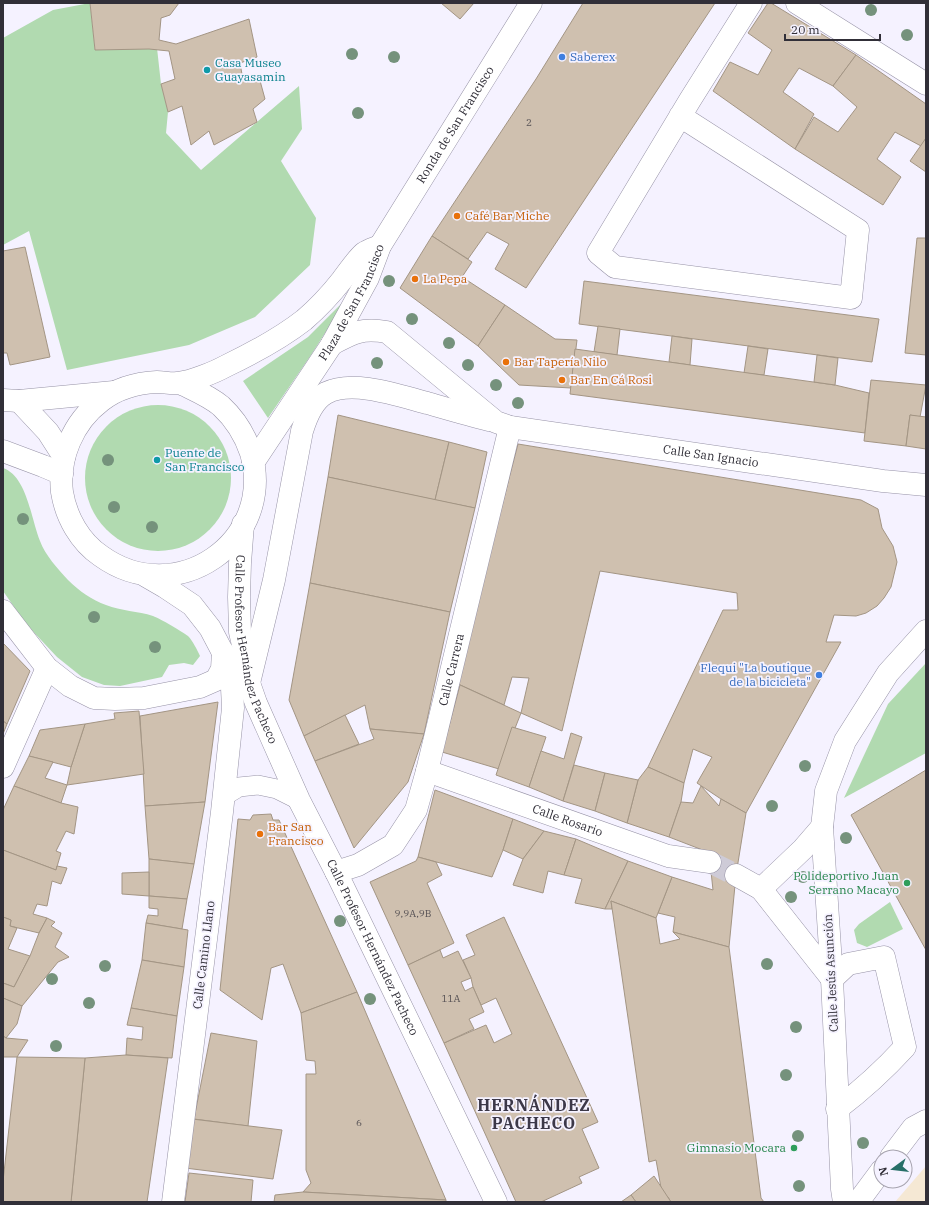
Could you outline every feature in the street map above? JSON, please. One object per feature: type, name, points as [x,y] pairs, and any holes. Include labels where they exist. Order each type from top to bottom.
[{"type":"street","name":"Ronda de San Francisco","points":[[380,246],[531,3]]},
{"type":"street","points":[[680,116],[858,230],[851,298],[615,267],[598,253],[680,116],[751,3]]},
{"type":"street","points":[[798,3],[926,84]]},
{"type":"street","name":"Plaza de San Francisco","points":[[253,463],[332,344],[368,278],[380,246]]},
{"type":"street","name":"Plaza de San Francisco","points":[[180,383],[210,398],[230,415],[245,438],[253,463],[254,494],[251,505],[244,524],[234,539],[223,551],[209,562],[178,574],[161,576],[144,575],[126,571],[110,563],[96,553],[74,526],[66,510],[62,492],[63,465],[70,441],[88,412],[115,392],[142,384],[157,382],[180,383],[209,374],[278,337],[304,319],[331,294],[364,252],[380,246]]},
{"type":"street","points":[[332,344],[357,331],[372,329],[387,332],[503,425]]},
{"type":"street","name":"Plaza de San Francisco","points":[[232,681],[274,580],[302,431],[307,416],[312,407],[324,394],[333,390],[344,388],[376,389]]},
{"type":"street","name":"Calle San Ignacio","points":[[376,389],[503,425],[883,481],[926,485]]},
{"type":"street","points":[[11,401],[115,392]]},
{"type":"street","points":[[3,451],[43,466],[63,465],[48,432],[11,401]]},
{"type":"street","name":"Calle Carrera","points":[[336,872],[358,866],[393,845],[416,810],[427,771],[503,425]]},
{"type":"street","name":"Calle Profesor Hernández Pacheco","points":[[244,524],[240,563],[239,597],[240,632],[246,658],[232,681],[256,703],[299,800],[336,872],[496,1202]]},
{"type":"street","name":"Plaza de San Francisco","points":[[144,575],[192,605],[210,628],[232,668],[233,708]]},
{"type":"street","points":[[3,613],[47,668],[70,686],[94,698],[144,698],[232,681]]},
{"type":"street","name":"Calle Jesús Asunción","points":[[844,1202],[837,1109],[832,979],[822,827],[826,790],[845,741],[888,673],[926,631]]},
{"type":"street","points":[[3,767],[47,668]]},
{"type":"street","name":"Calle Camino Llano","points":[[173,1202],[224,796],[233,708]]},
{"type":"street","name":"Calle Rosario","points":[[427,771],[668,856],[710,862]]},
{"type":"street","points":[[761,889],[803,849],[822,827]]},
{"type":"street","points":[[736,875],[761,889],[832,979],[848,964],[884,957],[905,1047],[884,1070],[862,1090],[837,1109]]},
{"type":"street","points":[[897,1149],[913,1128],[926,1121]]},
{"type":"street","points":[[858,1202],[873,1182]]},
{"type":"lane","points":[[224,796],[239,787],[258,786],[277,789],[299,800]]},
{"type":"shaded area","points":[[926,1166],[926,1202],[895,1202],[906,1189],[913,1189],[913,1181]]},
{"type":"green space","points":[[90,3],[95,50],[157,48],[161,84],[168,112],[166,133],[201,170],[299,86],[302,129],[281,161],[316,218],[310,265],[255,317],[189,345],[67,370],[29,231],[3,245],[3,38],[53,10]]},
{"type":"green space","points":[[348,297],[268,418],[243,381],[308,337]]},
{"type":"green space","points":[[151,405],[165,405],[186,410],[199,417],[210,426],[219,437],[226,450],[230,464],[230,492],[226,506],[219,519],[210,530],[199,539],[186,546],[165,551],[151,551],[130,546],[117,539],[101,524],[90,506],[85,485],[85,471],[90,450],[97,437],[112,421],[130,410]]},
{"type":"green space","points":[[3,468],[18,480],[27,499],[42,546],[52,562],[68,580],[96,601],[118,609],[153,616],[166,622],[188,636],[192,640],[200,656],[193,665],[184,663],[169,665],[162,677],[120,686],[104,685],[82,677],[57,657],[26,624],[3,591]]},
{"type":"green space","points":[[926,663],[926,753],[844,798],[888,704]]},
{"type":"green space","points":[[890,902],[903,929],[867,947],[857,943],[854,930],[859,924]]},
{"type":"building","name":"Casa Museo Guayasamin","points":[[90,3],[179,3],[170,15],[161,18],[159,40],[176,44],[249,19],[257,57],[240,63],[243,80],[259,77],[265,99],[253,109],[257,122],[214,145],[209,131],[191,145],[182,106],[168,112],[161,84],[175,79],[169,51],[149,49],[95,50]]},
{"type":"building","points":[[441,3],[474,3],[460,19]]},
{"type":"building","points":[[583,3],[715,3],[526,288],[495,269],[509,244],[487,232],[468,259],[432,236],[536,79]]},
{"type":"building","points":[[768,3],[771,3],[856,55],[833,86],[799,68],[783,92],[814,114],[795,149],[713,91],[730,62],[758,75],[772,50],[748,33]]},
{"type":"building","points":[[856,55],[926,104],[926,138],[921,146],[895,132],[877,159],[901,177],[883,205],[795,149],[814,117],[838,132],[857,107],[833,86]]},
{"type":"building","points":[[926,138],[926,172],[910,161]]},
{"type":"building","points":[[432,236],[472,262],[462,277],[505,305],[478,346],[400,288]]},
{"type":"building","points":[[917,238],[926,238],[926,355],[905,353]]},
{"type":"building","points":[[25,247],[50,357],[10,365],[7,353],[3,353],[3,251]]},
{"type":"building","points":[[584,281],[879,319],[872,362],[579,324]]},
{"type":"building","points":[[505,305],[555,339],[577,340],[571,388],[519,385],[478,346]]},
{"type":"building","points":[[598,326],[620,329],[617,355],[594,352]]},
{"type":"building","points":[[672,336],[692,339],[690,365],[669,362]]},
{"type":"building","points":[[748,346],[768,349],[764,375],[744,373]]},
{"type":"building","points":[[575,349],[835,385],[869,393],[865,433],[570,394]]},
{"type":"building","points":[[817,355],[838,358],[835,385],[814,382]]},
{"type":"building","points":[[871,380],[926,385],[920,417],[910,415],[906,446],[864,441]]},
{"type":"building","points":[[338,415],[449,442],[435,500],[328,477]]},
{"type":"building","points":[[910,415],[926,417],[926,449],[906,446]]},
{"type":"building","points":[[449,442],[487,452],[475,508],[435,500]]},
{"type":"building","points":[[518,444],[861,500],[878,509],[882,528],[893,546],[897,562],[891,587],[877,606],[866,613],[856,616],[834,615],[826,642],[841,642],[746,813],[697,783],[712,757],[693,749],[684,783],[648,767],[723,610],[738,610],[737,593],[600,571],[562,731],[521,713],[529,678],[512,677],[504,705],[456,683]]},
{"type":"building","points":[[328,477],[475,508],[450,612],[310,583]]},
{"type":"building","points":[[310,583],[450,612],[424,734],[370,729],[365,705],[304,736],[289,700]]},
{"type":"building","points":[[3,643],[30,671],[7,724],[3,721]]},
{"type":"building","points":[[460,685],[521,713],[499,769],[442,752]]},
{"type":"building","points":[[218,702],[205,802],[145,806],[140,716]]},
{"type":"building","points":[[139,711],[144,774],[67,785],[71,767],[85,724],[115,719],[114,713]]},
{"type":"building","points":[[345,715],[359,744],[315,761],[304,736]]},
{"type":"building","points":[[3,721],[7,724],[3,734]]},
{"type":"building","points":[[85,724],[71,767],[29,756],[40,730]]},
{"type":"building","points":[[512,727],[546,737],[529,787],[496,775]]},
{"type":"building","points":[[370,729],[424,734],[408,782],[354,848],[315,761],[374,739]]},
{"type":"building","points":[[571,733],[582,737],[563,801],[529,787],[541,751],[564,759]]},
{"type":"building","points":[[29,756],[53,762],[45,778],[67,785],[61,803],[14,786]]},
{"type":"building","points":[[574,765],[605,773],[595,811],[563,801]]},
{"type":"building","points":[[648,767],[684,783],[681,802],[669,837],[627,823],[638,780]]},
{"type":"building","name":"Polideportivo Juan Serrano Macayo","points":[[926,770],[926,950],[851,815]]},
{"type":"building","points":[[605,773],[638,780],[627,823],[595,811]]},
{"type":"building","points":[[14,786],[61,803],[78,807],[74,834],[66,831],[56,851],[61,853],[56,870],[3,850],[3,810]]},
{"type":"building","points":[[701,786],[719,806],[721,799],[746,813],[736,875],[729,947],[673,932],[675,917],[658,913],[672,877],[713,890],[710,862],[713,854],[669,837],[681,802],[693,803]]},
{"type":"building","points":[[435,790],[513,819],[492,877],[418,857]]},
{"type":"building","points":[[205,802],[194,864],[149,859],[145,806]]},
{"type":"building","points":[[271,814],[273,820],[279,820],[357,992],[301,1013],[283,964],[271,968],[262,1020],[220,990],[238,819],[250,820],[253,815]]},
{"type":"building","points":[[513,819],[544,831],[523,859],[503,850]]},
{"type":"building","points":[[544,831],[576,839],[564,875],[548,871],[543,893],[513,885],[523,859]]},
{"type":"building","points":[[576,839],[628,861],[605,909],[575,903],[582,879],[564,875]]},
{"type":"building","points":[[3,850],[56,870],[57,866],[67,868],[61,884],[52,881],[47,906],[37,904],[33,914],[47,918],[39,933],[10,926],[11,920],[3,917]]},
{"type":"building","points":[[418,857],[436,862],[442,875],[427,883],[454,943],[408,965],[370,882],[416,861]]},
{"type":"building","points":[[149,859],[194,864],[187,899],[149,896]]},
{"type":"building","points":[[628,861],[672,877],[656,918],[611,901],[612,909],[605,909]]},
{"type":"building","points":[[149,872],[149,896],[122,894],[122,873]]},
{"type":"building","points":[[149,896],[187,899],[182,929],[146,923],[148,915],[158,916],[158,909],[149,908]]},
{"type":"building","points":[[611,901],[656,918],[660,944],[680,939],[673,932],[729,947],[761,1198],[764,1202],[671,1202],[668,1197],[663,1199],[656,1160],[649,1162]]},
{"type":"building","points":[[3,917],[11,920],[10,926],[17,928],[8,949],[30,956],[14,987],[3,983]]},
{"type":"building","points":[[504,917],[598,1122],[582,1129],[599,1168],[579,1177],[582,1183],[541,1202],[516,1202],[444,1043],[486,1025],[494,1043],[512,1034],[496,998],[481,1005],[463,960],[475,955],[466,935]]},
{"type":"building","points":[[47,918],[55,922],[51,926],[62,933],[55,947],[69,957],[58,962],[22,1006],[3,998],[3,983],[14,987]]},
{"type":"building","points":[[146,923],[188,930],[184,967],[142,960]]},
{"type":"building","points":[[440,950],[443,958],[458,951],[471,978],[461,982],[465,991],[473,987],[484,1012],[469,1019],[474,1029],[444,1043],[408,965]]},
{"type":"building","points":[[142,960],[184,967],[177,1016],[131,1008]]},
{"type":"building","points":[[357,992],[446,1200],[303,1192],[311,1183],[306,1170],[306,1074],[316,1074],[315,1061],[306,1060],[301,1013]]},
{"type":"building","points":[[3,998],[22,1006],[17,1024],[6,1038],[3,1036]]},
{"type":"building","points":[[131,1008],[177,1016],[172,1058],[126,1055],[127,1038],[142,1040],[143,1027],[127,1025]]},
{"type":"building","points":[[211,1033],[257,1041],[248,1126],[194,1119]]},
{"type":"building","points":[[3,1036],[6,1038],[28,1040],[17,1057],[3,1057]]},
{"type":"building","points":[[126,1055],[168,1058],[147,1202],[71,1202],[85,1058]]},
{"type":"building","points":[[17,1057],[85,1058],[71,1202],[3,1202],[3,1181]]},
{"type":"building","points":[[184,1118],[282,1130],[273,1179],[177,1167]]},
{"type":"building","points":[[189,1173],[253,1180],[251,1202],[185,1202]]},
{"type":"building","points":[[654,1176],[671,1202],[636,1202],[631,1195]]},
{"type":"building","points":[[303,1192],[446,1200],[446,1202],[274,1202],[275,1195]]},
{"type":"building","points":[[631,1195],[636,1202],[621,1202]]},
{"type":"tunnel","points":[[710,862],[736,875]]},
{"type":"place","name":"Saberex","points":[[562,57]]},
{"type":"place","name":"Casa Museo Guayasamin","points":[[207,70]]},
{"type":"place","name":"Café Bar Miche","points":[[457,216]]},
{"type":"place","name":"La Pepa","points":[[415,279]]},
{"type":"place","name":"Bar Tapería Nilo","points":[[506,362]]},
{"type":"place","name":"Bar En Cá Rosi","points":[[562,380]]},
{"type":"place","name":"Puente de San Francisco","points":[[157,460]]},
{"type":"place","name":"Flequi \"La boutique de la bicicleta\"","points":[[819,675]]},
{"type":"place","name":"Bar San Francisco","points":[[260,834]]},
{"type":"place","name":"Polideportivo Juan Serrano Macayo","points":[[907,883]]},
{"type":"place","name":"Gimnasio Mocara","points":[[794,1148]]},
{"type":"district","name":"HERNÁNDEZ PACHECO","points":[[534,1114]]}]
